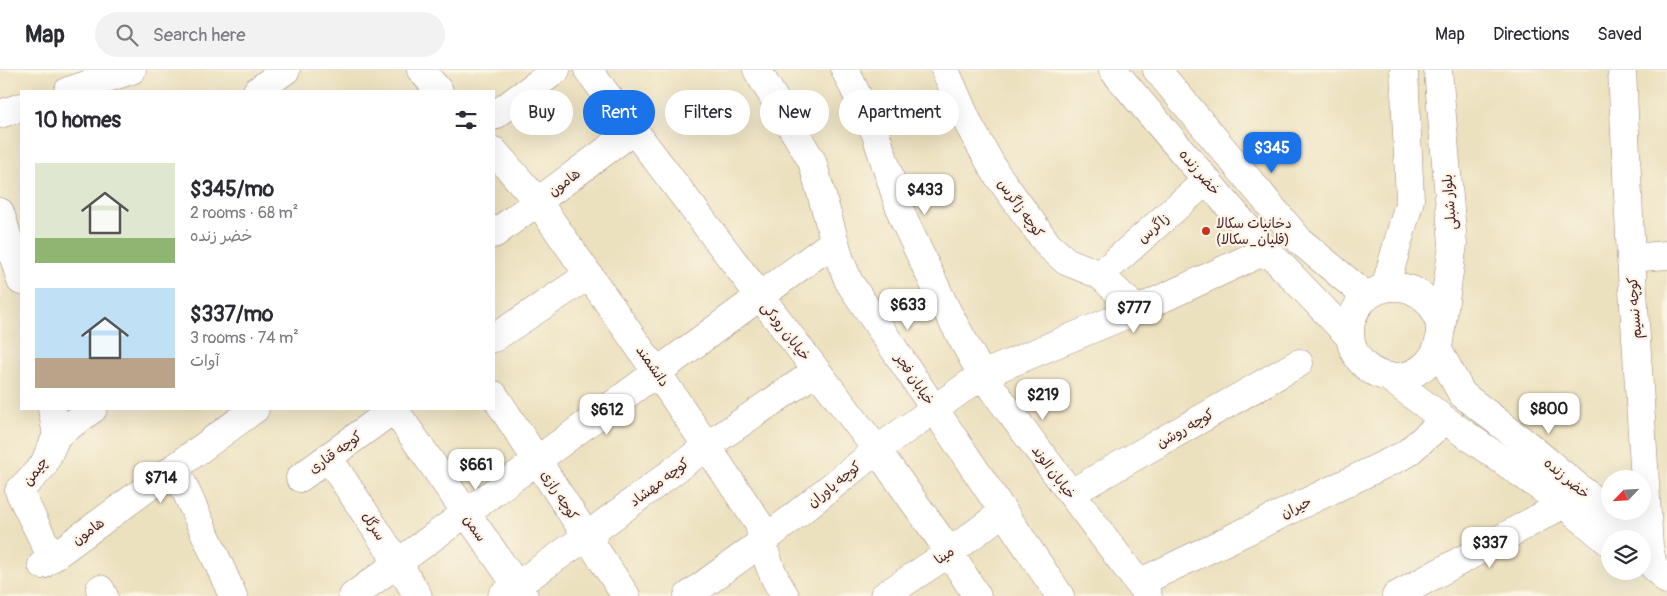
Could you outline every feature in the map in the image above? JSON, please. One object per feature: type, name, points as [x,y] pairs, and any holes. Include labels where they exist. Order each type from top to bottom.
[{"type":"street","points":[[70,90],[98,75],[132,70]]},
{"type":"street","points":[[421,70],[439,90]]},
{"type":"street","points":[[495,115],[556,70]]},
{"type":"street","name":"خیابان رودکی","points":[[588,70],[603,90]]},
{"type":"street","name":"خیابان فجر","points":[[757,70],[812,161],[840,260],[849,282],[1060,596]]},
{"type":"street","name":"خیابان الوند","points":[[845,70],[875,132],[903,218],[946,309],[982,375],[1144,589]]},
{"type":"street","name":"کوچه زاگرس","points":[[945,70],[970,127],[996,173],[1048,245],[1066,262],[1100,276],[1137,310]]},
{"type":"street","name":"خضر زنده","points":[[1113,70],[1267,250],[1350,337]]},
{"type":"street","points":[[1157,70],[1300,241],[1376,292]]},
{"type":"street","points":[[1376,292],[1410,200],[1404,70]]},
{"type":"street","name":"بلوار شبلی","points":[[1438,70],[1453,244],[1439,341]]},
{"type":"street","name":"کوچه نسیم","points":[[1622,70],[1647,530]]},
{"type":"street","points":[[0,114],[20,107]]},
{"type":"street","name":"هامون","points":[[495,233],[627,135]]},
{"type":"street","name":"خیابان رودکی","points":[[638,135],[877,450],[977,596]]},
{"type":"street","name":"دانشمند","points":[[495,152],[538,202],[657,372],[759,524],[762,542],[773,578],[785,596]]},
{"type":"street","name":"زاگرس","points":[[1100,276],[1207,180]]},
{"type":"street","points":[[0,212],[20,272]]},
{"type":"street","points":[[353,596],[835,241]]},
{"type":"street","name":"کوچه یاوران","points":[[688,596],[762,542],[877,450],[982,375],[1137,310],[1267,250]]},
{"type":"street","points":[[1631,258],[1667,255]]},
{"type":"street","points":[[495,337],[589,275]]},
{"type":"street","points":[[1399,287],[1412,291],[1424,298],[1433,308],[1436,314],[1439,341],[1430,361],[1419,372],[1405,377],[1390,378],[1375,373],[1363,364],[1354,352],[1350,337],[1351,322],[1357,308],[1376,292],[1399,287]]},
{"type":"street","name":"خضر زنده","points":[[1439,341],[1462,394],[1525,443],[1620,530]]},
{"type":"street","name":"کوچه روشن","points":[[1071,493],[1299,364]]},
{"type":"street","name":"کوچه مهشاد","points":[[514,593],[707,446],[817,371]]},
{"type":"street","name":"خضر زنده","points":[[1390,378],[1445,420],[1564,504],[1601,535]]},
{"type":"street","name":"کوچه رازی","points":[[495,396],[626,596]]},
{"type":"street","points":[[52,410],[56,435],[92,410]]},
{"type":"street","name":"هامون","points":[[47,561],[254,410]]},
{"type":"street","name":"کوچه قناری","points":[[300,478],[393,410]]},
{"type":"street","name":"سمن","points":[[395,410],[465,513],[514,593]]},
{"type":"street","name":"حیران","points":[[1144,589],[1406,454],[1445,420]]},
{"type":"street","name":"چیمن","points":[[47,561],[19,491],[43,466],[56,435]]},
{"type":"street","name":"سرگل","points":[[328,457],[418,596]]},
{"type":"street","points":[[175,467],[233,596]]},
{"type":"street","points":[[1396,596],[1564,504]]},
{"type":"street","name":"مینا","points":[[884,596],[949,553],[1003,512]]},
{"type":"place","name":"دخانیات سکالا (قلیان_سکالا)","points":[[1206,231]]}]
